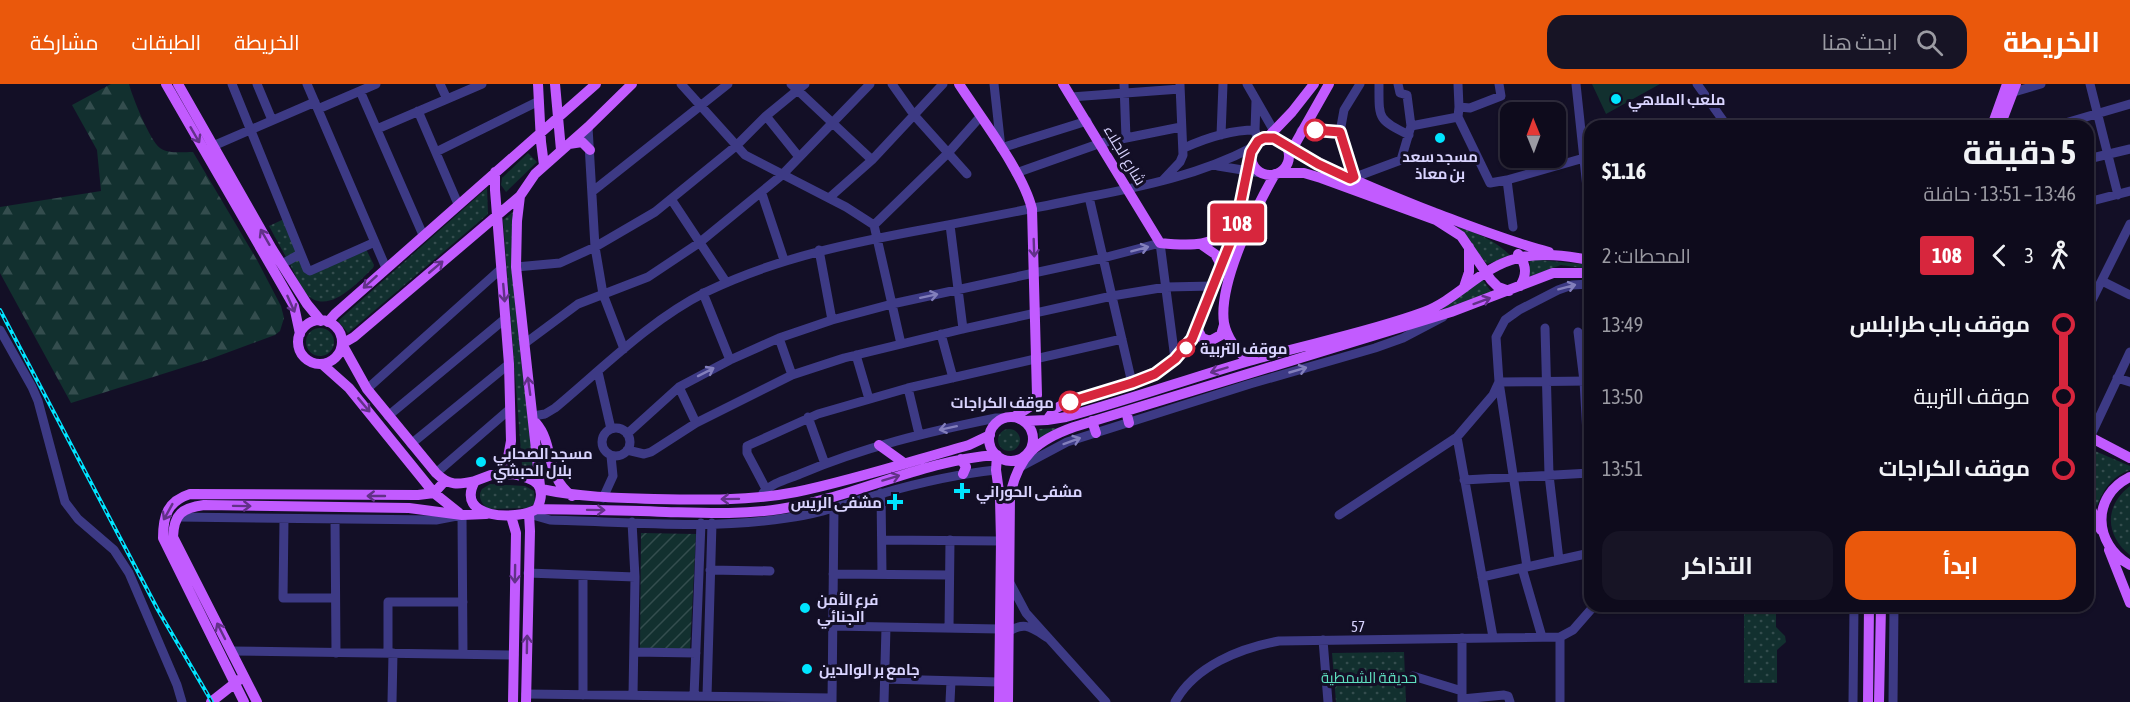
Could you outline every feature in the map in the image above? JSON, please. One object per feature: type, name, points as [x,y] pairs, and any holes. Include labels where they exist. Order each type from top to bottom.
[{"type":"main road","points":[[166,84],[294,306],[300,334],[299,348],[302,354],[312,363],[322,364],[332,361],[342,344],[354,337],[520,196],[526,185],[544,165],[588,127],[632,84]]},
{"type":"main road","points":[[178,84],[307,304],[339,331],[342,344],[367,389],[387,416],[444,482],[455,484],[499,475],[525,477],[535,480],[540,488],[572,496],[603,498],[692,500],[796,492],[969,445],[990,435]]},
{"type":"main road","points":[[538,84],[544,165]]},
{"type":"main road","points":[[555,84],[565,147]]},
{"type":"main road","points":[[300,334],[309,324],[325,321],[335,314],[596,84]]},
{"type":"main road","points":[[959,84],[1028,193],[1032,209],[1037,359],[1036,400],[1014,419]]},
{"type":"main road","name":"شارع الجلاء","points":[[1063,84],[1160,243]]},
{"type":"main road","points":[[1047,420],[1055,409],[1062,405],[1155,374],[1175,359],[1192,339],[1222,267],[1238,218],[1247,170],[1260,140],[1292,112],[1314,84]]},
{"type":"main road","points":[[1249,361],[1234,345],[1224,325],[1223,305],[1227,285],[1262,198],[1277,174],[1286,166],[1288,149],[1329,84]]},
{"type":"main road","points":[[1995,120],[2012,87]]},
{"type":"main road","points":[[2002,120],[2012,87]]},
{"type":"main road","points":[[1260,140],[1274,138],[1288,149],[1352,178],[1493,236],[1564,256],[1584,259]]},
{"type":"main road","points":[[1260,140],[1255,169],[1261,173],[1304,173],[1436,220],[1461,236],[1498,287],[1515,288],[1525,278],[1524,263],[1515,250],[1493,236]]},
{"type":"main road","points":[[565,147],[582,142],[590,150]]},
{"type":"main road","points":[[495,171],[509,364],[510,409],[510,452],[507,463],[499,475]]},
{"type":"main road","points":[[520,196],[516,267],[541,496],[533,512],[530,531],[526,698]]},
{"type":"main road","points":[[1160,243],[1203,245],[1227,232],[1238,218]]},
{"type":"main road","points":[[1203,245],[1215,254],[1222,267]]},
{"type":"main road","points":[[1464,286],[1469,272],[1469,247]]},
{"type":"main road","points":[[1008,702],[997,456],[990,446],[990,435],[995,424],[1014,419],[1047,420],[1089,410],[1249,361],[1384,325],[1426,311],[1448,299],[1501,262],[1521,257],[1564,256]]},
{"type":"main road","points":[[258,702],[173,537],[174,524],[189,507],[204,505],[409,508],[462,515],[511,516],[533,512],[706,513],[780,509],[820,501],[961,459],[997,456],[1010,461],[1024,457],[1056,433],[1092,421],[1451,312],[1553,273],[1584,273]]},
{"type":"main road","points":[[1197,328],[1202,338],[1210,341],[1218,338],[1224,325]]},
{"type":"main road","points":[[322,364],[350,388],[434,493],[462,515]]},
{"type":"main road","points":[[1126,411],[1129,423]]},
{"type":"main road","points":[[534,418],[543,434],[555,476],[561,486],[572,496]]},
{"type":"main road","points":[[999,702],[1009,580],[1009,504],[1011,489],[1032,445],[1032,432],[1014,419]]},
{"type":"main road","points":[[1092,421],[1096,433]]},
{"type":"main road","points":[[2094,439],[2130,458]]},
{"type":"main road","points":[[879,445],[904,463]]},
{"type":"main road","points":[[961,459],[965,465],[963,474]]},
{"type":"main road","points":[[2130,477],[2114,488],[2103,510],[2103,534],[2130,603]]},
{"type":"main road","points":[[476,481],[471,493],[472,502],[486,514]]},
{"type":"main road","points":[[244,702],[163,538],[163,521],[171,505],[179,498],[190,494],[379,496],[434,493],[444,482]]},
{"type":"main road","points":[[511,516],[516,532],[513,702]]},
{"type":"main road","points":[[2094,516],[2108,545],[2130,565]]},
{"type":"main road","points":[[1868,702],[1869,612]]},
{"type":"main road","points":[[1879,702],[1881,612]]},
{"type":"main road","points":[[211,702],[244,676]]},
{"type":"street","points":[[232,84],[307,269],[310,271],[375,242]]},
{"type":"street","points":[[257,84],[272,120]]},
{"type":"street","points":[[307,84],[386,268]]},
{"type":"street","points":[[213,146],[272,120],[376,84]]},
{"type":"street","points":[[440,84],[447,99]]},
{"type":"street","points":[[377,129],[482,84]]},
{"type":"street","points":[[681,84],[745,155],[868,219],[874,225],[879,238],[901,344]]},
{"type":"street","points":[[593,191],[729,84]]},
{"type":"street","points":[[524,344],[578,304],[648,277],[699,243],[762,194],[870,84]]},
{"type":"street","points":[[892,84],[914,115],[968,174]]},
{"type":"street","points":[[829,198],[872,160],[943,84]]},
{"type":"street","points":[[994,84],[1001,148],[1087,121]]},
{"type":"street","points":[[1221,135],[1223,84]]},
{"type":"street","points":[[1247,84],[1256,101],[1260,140]]},
{"type":"street","points":[[1360,84],[1344,110],[1340,132],[1352,178],[1401,160],[1410,130],[1407,95],[1400,93],[1398,84]]},
{"type":"street","points":[[1379,84],[1379,110],[1386,124],[1410,130],[1501,96],[1499,84]]},
{"type":"street","points":[[1458,84],[1459,112],[1490,183],[1584,158],[1576,84]]},
{"type":"street","points":[[1697,84],[1723,120]]},
{"type":"street","points":[[2012,87],[2041,84]]},
{"type":"street","points":[[2090,84],[2118,195]]},
{"type":"street","points":[[516,267],[560,263],[595,247],[655,212],[736,146],[798,86],[831,122],[872,160]]},
{"type":"street","points":[[1071,97],[1124,89],[1180,87],[1180,127],[1184,148],[1180,162],[1163,180]]},
{"type":"street","points":[[1124,89],[1126,138]]},
{"type":"street","points":[[360,91],[423,235]]},
{"type":"street","points":[[436,152],[539,101]]},
{"type":"street","points":[[1256,101],[1260,140]]},
{"type":"street","points":[[2076,120],[2130,104]]},
{"type":"street","points":[[418,111],[458,204]]},
{"type":"street","points":[[766,116],[799,157]]},
{"type":"street","points":[[874,225],[948,153],[980,117]]},
{"type":"street","points":[[588,127],[595,247],[603,294],[624,349]]},
{"type":"street","points":[[1016,173],[1101,143],[1180,127]]},
{"type":"street","points":[[1184,148],[1221,135],[1244,130],[1260,140]]},
{"type":"street","points":[[1301,131],[1340,132]]},
{"type":"street","points":[[534,418],[555,408],[656,323],[703,293],[726,282],[784,260],[819,250],[1032,209],[1163,180],[1215,165],[1260,140]]},
{"type":"street","points":[[2094,158],[2130,149]]},
{"type":"street","points":[[1215,165],[1261,173]]},
{"type":"street","points":[[1507,180],[1513,227]]},
{"type":"street","points":[[2094,201],[2130,191]]},
{"type":"street","points":[[762,194],[784,260]]},
{"type":"street","points":[[1089,197],[1132,383]]},
{"type":"street","points":[[671,199],[726,282]]},
{"type":"street","points":[[2094,296],[2130,224]]},
{"type":"street","points":[[951,225],[963,329]]},
{"type":"street","points":[[627,434],[679,387],[730,360],[779,338],[832,320],[892,304],[1103,258],[1160,243],[1175,359]]},
{"type":"street","points":[[819,250],[832,320]]},
{"type":"street","points":[[282,264],[300,254]]},
{"type":"street","points":[[367,389],[502,268]]},
{"type":"street","points":[[2102,280],[2130,295]]},
{"type":"street","points":[[1542,637],[1524,568],[1495,342],[1499,328],[1505,320],[1519,310],[1558,290],[1572,285],[1584,284]]},
{"type":"street","points":[[627,450],[644,454],[651,452],[696,423],[792,375],[856,355],[1112,296],[1166,287],[1214,286]]},
{"type":"street","points":[[703,293],[730,360]]},
{"type":"street","points":[[1020,467],[1068,442],[1375,348],[1411,334],[1451,312]]},
{"type":"street","points":[[387,416],[506,318]]},
{"type":"street","points":[[1545,328],[1549,475],[1559,560]]},
{"type":"street","points":[[0,330],[35,394],[64,502],[78,519],[114,550],[129,573],[177,685],[182,702]]},
{"type":"street","points":[[1578,332],[1584,365]]},
{"type":"street","points":[[941,334],[953,378]]},
{"type":"street","points":[[779,338],[792,375]]},
{"type":"street","points":[[1014,419],[996,418],[879,445],[825,464],[763,493],[747,453],[747,446],[808,417],[908,388],[1122,339]]},
{"type":"street","points":[[2094,426],[2130,351]]},
{"type":"street","points":[[856,355],[869,399]]},
{"type":"street","points":[[411,444],[509,364]]},
{"type":"street","points":[[598,372],[611,429]]},
{"type":"street","points":[[2117,378],[2130,382]]},
{"type":"street","points":[[1499,382],[1584,381]]},
{"type":"street","points":[[1339,516],[1456,437],[1493,395],[1499,382]]},
{"type":"street","points":[[679,387],[696,423]]},
{"type":"street","points":[[908,388],[919,434]]},
{"type":"street","points":[[436,473],[510,409]]},
{"type":"street","points":[[808,417],[825,464]]},
{"type":"street","points":[[611,429],[620,429],[627,434],[630,442],[627,450],[620,456],[612,456],[604,451],[601,443],[604,434],[611,429]]},
{"type":"street","points":[[1456,437],[1493,637]]},
{"type":"street","points":[[603,498],[614,476],[612,456]]},
{"type":"street","points":[[533,512],[550,520],[712,524],[789,518],[834,508],[881,493],[963,474],[996,470]]},
{"type":"street","points":[[1464,480],[1584,473]]},
{"type":"street","points":[[881,493],[882,574]]},
{"type":"street","points":[[526,698],[633,695],[649,699],[708,696],[832,700],[834,508]]},
{"type":"street","points":[[178,517],[436,520],[462,515],[463,654]]},
{"type":"street","points":[[284,519],[283,598],[335,598]]},
{"type":"street","points":[[335,519],[336,653]]},
{"type":"street","points":[[632,522],[635,577],[633,695]]},
{"type":"street","points":[[694,696],[701,523]]},
{"type":"street","points":[[708,696],[712,524]]},
{"type":"street","points":[[882,540],[1001,541]]},
{"type":"street","points":[[949,628],[950,540]]},
{"type":"street","points":[[1482,577],[1584,554]]},
{"type":"street","points":[[710,570],[770,571]]},
{"type":"street","points":[[528,573],[635,577]]},
{"type":"street","points":[[834,574],[949,575]]},
{"type":"street","points":[[583,576],[583,695]]},
{"type":"street","points":[[1009,580],[1022,607],[1106,702]]},
{"type":"street","points":[[392,702],[388,602],[463,602]]},
{"type":"street","points":[[1560,702],[1560,637],[1573,630],[1589,612]]},
{"type":"street","points":[[1853,702],[1854,612]]},
{"type":"street","points":[[1893,702],[1894,612]]},
{"type":"street","points":[[832,626],[1004,630],[1018,626],[1028,627],[1048,638]]},
{"type":"street","points":[[884,702],[885,627]]},
{"type":"street","name":"57","points":[[1175,702],[1180,692],[1197,677],[1236,654],[1279,641],[1560,637]]},
{"type":"street","points":[[1462,638],[1462,697]]},
{"type":"street","points":[[1323,640],[1328,702]]},
{"type":"street","points":[[231,651],[514,655]]},
{"type":"street","points":[[634,652],[696,653]]},
{"type":"street","points":[[1413,676],[1462,697],[1504,695],[1508,696],[1510,702]]},
{"type":"street","points":[[885,680],[999,682]]},
{"type":"street","points":[[950,702],[951,681]]},
{"type":"green space","points":[[111,84],[129,84],[137,108],[160,148],[171,152],[193,152],[257,260],[281,306],[284,318],[280,331],[275,335],[210,359],[71,403],[0,273],[0,207],[101,191],[97,150],[72,105]]},
{"type":"green space","name":"ملعب الملاهي","points":[[1592,84],[1660,84],[1606,114]]},
{"type":"green space","points":[[528,153],[537,162],[506,192],[501,185],[502,178]]},
{"type":"green space","points":[[487,188],[488,214],[348,333],[338,321]]},
{"type":"green space","points":[[513,212],[516,307],[534,464],[528,468],[522,465],[503,220]]},
{"type":"green space","points":[[284,219],[298,253],[287,259],[269,226]]},
{"type":"green space","points":[[1457,226],[1492,242],[1511,256],[1487,264]]},
{"type":"green space","points":[[365,247],[374,265],[373,268],[341,295],[322,302],[313,299],[305,292],[289,262],[299,256],[306,274]]},
{"type":"green space","points":[[1530,259],[1584,264],[1584,268],[1561,265],[1529,277]]},
{"type":"green space","points":[[1482,279],[1492,293],[1433,316],[1039,439],[1039,429],[1057,428],[1401,324]]},
{"type":"green space","points":[[320,328],[330,332],[334,342],[330,352],[320,356],[310,352],[306,342],[310,332]]},
{"type":"green space","points":[[1009,429],[1017,432],[1020,440],[1017,448],[1009,451],[1001,448],[998,440],[1001,432]]},
{"type":"green space","points":[[2094,451],[2130,466],[2130,470],[2109,484],[2097,506],[2094,498]]},
{"type":"green space","points":[[490,484],[525,486],[534,491],[535,503],[528,508],[489,509],[482,503],[480,495],[482,489]]},
{"type":"green space","points":[[2130,486],[2130,555],[2116,539],[2111,520],[2116,502]]},
{"type":"green space","points":[[641,533],[696,534],[690,650],[640,650]]},
{"type":"green space","points":[[1744,612],[1776,612],[1776,627],[1785,636],[1786,642],[1777,650],[1777,683],[1744,683]]},
{"type":"green space","name":"حديقة الشمطية","points":[[1404,652],[1406,702],[1336,702],[1332,653]]},
{"type":"railway","points":[[0,310],[158,610],[212,702]]},
{"type":"bus line","name":"108","points":[[1070,402],[1155,374],[1175,359],[1192,339],[1235,231],[1251,152],[1258,141],[1268,137],[1274,138],[1318,164],[1350,179],[1354,177],[1340,132],[1315,130]]},
{"type":"place","name":"ملعب الملاهي","points":[[1616,99]]},
{"type":"place","name":"مسجد سعد بن معاذ","points":[[1440,138]]},
{"type":"place","name":"موقف التربية","points":[[1186,348]]},
{"type":"place","name":"موقف الكراجات","points":[[1070,402]]},
{"type":"place","name":"مسجد الصحابي بلال الحبشي","points":[[481,462]]},
{"type":"place","name":"مشفى الحوراني","points":[[962,491]]},
{"type":"place","name":"مشفى الريس","points":[[895,502]]},
{"type":"place","name":"فرع الأمن الجنائي","points":[[805,608]]},
{"type":"place","name":"جامع بر الوالدين","points":[[807,669]]}]
